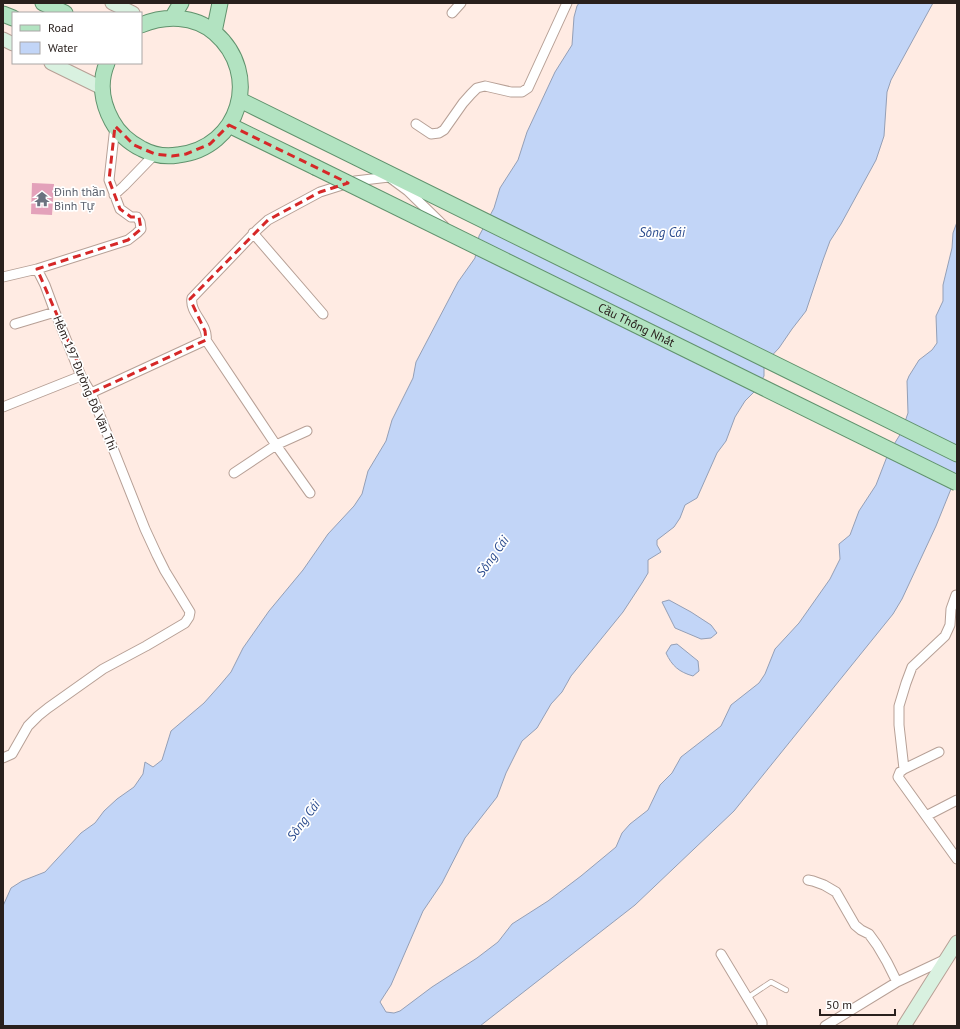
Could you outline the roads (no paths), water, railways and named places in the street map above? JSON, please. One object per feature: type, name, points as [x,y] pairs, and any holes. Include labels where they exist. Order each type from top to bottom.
[{"type":"main road","points":[[43,3],[63,12]]},
{"type":"main road","points":[[112,3],[131,12]]},
{"type":"main road","points":[[172,18],[181,3]]},
{"type":"main road","points":[[214,32],[220,3]]},
{"type":"main road","points":[[107,64],[102,88],[108,115],[114,126],[123,137],[134,145],[155,154],[172,156],[198,150],[210,144],[221,135],[236,113],[240,100],[240,74],[231,51],[223,40],[214,32],[194,22],[172,18],[144,21]]},
{"type":"main road","points":[[3,39],[12,44]]},
{"type":"main road","points":[[53,64],[102,88]]},
{"type":"main road","points":[[240,100],[957,454]]},
{"type":"main road","name":"Cầu Thống Nhất","points":[[229,125],[957,483]]},
{"type":"main road","points":[[904,1026],[957,942]]},
{"type":"street","points":[[452,13],[461,3]]},
{"type":"street","points":[[416,124],[431,134],[439,133],[444,130],[463,103],[477,88],[484,86],[511,92],[522,92],[528,88],[567,3]]},
{"type":"street","points":[[3,277],[36,269],[128,240],[137,234],[141,229],[140,222],[137,217],[131,217],[120,209],[109,180],[114,126]]},
{"type":"street","points":[[114,194],[124,186],[155,154]]},
{"type":"street","points":[[310,493],[206,340],[207,336],[205,331],[192,306],[192,298],[253,233],[268,220],[320,192],[355,181],[389,177],[408,191],[458,240]]},
{"type":"street","points":[[253,233],[323,314]]},
{"type":"street","name":"Hẻm 197 Đường Đỗ Văn Thi","points":[[3,758],[12,754],[28,726],[48,708],[103,669],[185,623],[189,618],[190,612],[164,571],[145,529],[45,285],[36,269]]},
{"type":"street","points":[[15,324],[55,312]]},
{"type":"street","points":[[90,393],[206,340]]},
{"type":"street","points":[[3,407],[81,376]]},
{"type":"street","points":[[234,473],[276,445],[307,431]]},
{"type":"street","points":[[904,769],[899,725],[899,706],[912,667],[945,636],[950,624],[951,609],[956,595]]},
{"type":"street","points":[[939,752],[904,769],[900,772],[898,777],[957,860]]},
{"type":"street","points":[[926,816],[957,800]]},
{"type":"street","points":[[808,880],[824,885],[836,892],[855,925],[869,934],[877,945],[897,982]]},
{"type":"street","points":[[721,954],[762,1022],[762,1026]]},
{"type":"street","points":[[825,1026],[897,982],[946,958]]},
{"type":"lane","points":[[747,998],[771,982],[786,990]]},
{"type":"water","name":"Sông Cái","points":[[579,3],[933,3],[891,80],[887,92],[884,136],[876,160],[830,241],[806,311],[779,348],[764,364],[764,376],[756,390],[745,401],[735,417],[726,441],[717,453],[697,498],[685,505],[680,518],[674,527],[657,540],[657,545],[661,552],[648,560],[648,573],[623,612],[571,676],[562,692],[551,704],[537,728],[522,741],[506,773],[497,797],[465,838],[442,883],[423,911],[391,985],[380,1002],[386,1012],[394,1013],[400,1011],[432,987],[477,958],[498,942],[512,924],[548,901],[616,847],[622,833],[630,824],[648,810],[660,785],[672,773],[681,757],[721,726],[731,705],[759,683],[765,674],[775,649],[799,623],[830,579],[840,559],[839,544],[850,535],[859,511],[876,485],[888,454],[901,433],[908,413],[907,381],[909,376],[919,360],[932,350],[937,343],[936,316],[943,301],[943,285],[952,248],[953,233],[957,222],[957,474],[936,526],[902,599],[893,614],[734,811],[635,905],[480,1026],[3,1026],[3,906],[11,888],[22,881],[45,872],[81,833],[95,823],[104,811],[117,799],[134,787],[143,774],[145,762],[153,767],[162,760],[171,731],[204,703],[231,672],[243,648],[269,611],[303,570],[328,534],[354,506],[362,494],[368,471],[386,441],[392,420],[413,378],[416,362],[458,282],[475,258],[479,236],[494,208],[500,188],[518,160],[527,132],[555,72],[572,45],[574,17]]},
{"type":"water","points":[[669,600],[711,625],[717,633],[711,638],[701,639],[675,628],[662,602]]},
{"type":"water","points":[[677,644],[698,661],[699,671],[693,676],[676,668],[666,653],[671,645]]},
{"type":"place","name":"Đình thần Bình Tự","points":[[42,199]]}]
